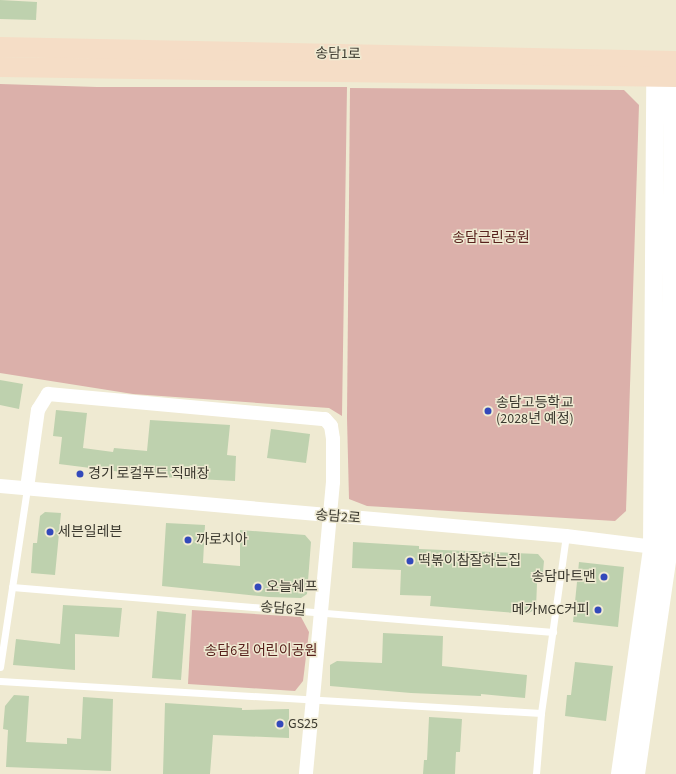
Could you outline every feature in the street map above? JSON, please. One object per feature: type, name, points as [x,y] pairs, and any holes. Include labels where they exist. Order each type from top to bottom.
[{"type":"main road","name":"송담1로","points":[[0,47],[668,69]]},
{"type":"main road","name":"송담1로","points":[[0,67],[668,69]]},
{"type":"street","points":[[636,774],[666,548],[668,69]]},
{"type":"street","points":[[27,488],[38,410],[42,400],[48,394],[325,419],[331,426],[334,458],[331,516],[306,774]]},
{"type":"street","name":"송담2로","points":[[0,486],[566,536],[666,548]]},
{"type":"street","points":[[620,774],[666,548]]},
{"type":"lane","points":[[0,667],[27,488]]},
{"type":"lane","points":[[536,774],[541,713],[566,536]]},
{"type":"lane","name":"송담6길","points":[[12,587],[553,632]]},
{"type":"lane","points":[[0,681],[541,713]]},
{"type":"green space","points":[[0,84],[97,87],[347,87],[342,416],[329,408],[133,394],[0,373]]},
{"type":"green space","name":"송담근린공원","points":[[350,88],[624,90],[639,105],[626,511],[615,521],[367,506],[349,499],[347,418]]},
{"type":"green space","name":"송담6길 어린이공원","points":[[192,610],[301,617],[309,632],[303,681],[295,691],[188,684]]},
{"type":"building","points":[[0,0],[37,2],[36,20],[0,19]]},
{"type":"building","points":[[0,380],[23,384],[19,409],[0,405]]},
{"type":"building","points":[[56,410],[87,413],[83,448],[113,452],[114,448],[147,451],[150,420],[230,425],[227,455],[236,456],[235,481],[161,477],[59,464],[62,437],[53,436]]},
{"type":"building","points":[[271,429],[310,434],[306,463],[267,458]]},
{"type":"building","points":[[45,512],[61,513],[55,575],[31,573],[33,543],[37,543],[40,516]]},
{"type":"building","points":[[166,523],[205,525],[203,563],[240,566],[240,530],[305,535],[311,542],[307,594],[301,598],[269,597],[162,586]]},
{"type":"building","points":[[353,542],[419,546],[419,549],[538,554],[544,561],[542,583],[537,583],[536,609],[527,614],[430,606],[431,596],[400,595],[401,570],[352,568]]},
{"type":"building","points":[[579,562],[624,567],[618,627],[573,622]]},
{"type":"building","points":[[63,605],[122,608],[119,637],[75,634],[75,670],[13,665],[16,639],[60,644]]},
{"type":"building","points":[[157,611],[186,614],[181,680],[152,678]]},
{"type":"building","points":[[383,633],[443,636],[442,666],[527,675],[525,698],[481,694],[481,696],[411,693],[330,686],[330,665],[337,661],[382,663]]},
{"type":"building","points":[[575,662],[613,666],[606,721],[565,716],[567,695],[571,695]]},
{"type":"building","points":[[14,695],[29,696],[26,742],[67,744],[67,738],[81,739],[83,697],[113,699],[111,771],[6,767],[8,730],[3,729],[5,706]]},
{"type":"building","points":[[165,703],[242,708],[242,710],[289,709],[289,738],[213,735],[210,774],[163,774]]},
{"type":"building","points":[[429,717],[462,719],[460,752],[456,752],[455,774],[423,774],[424,760],[427,760]]},
{"type":"place","name":"송담고등학교 (2028년 예정)","points":[[488,411]]},
{"type":"place","name":"경기 로컬푸드 직매장","points":[[80,474]]},
{"type":"place","name":"세븐일레븐","points":[[50,532]]},
{"type":"place","name":"까로치아","points":[[188,540]]},
{"type":"place","name":"떡볶이참잘하는집","points":[[410,561]]},
{"type":"place","name":"송담마트맨","points":[[604,577]]},
{"type":"place","name":"오늘쉐프","points":[[258,587]]},
{"type":"place","name":"메가MGC커피","points":[[598,610]]},
{"type":"place","name":"GS25","points":[[280,724]]}]
